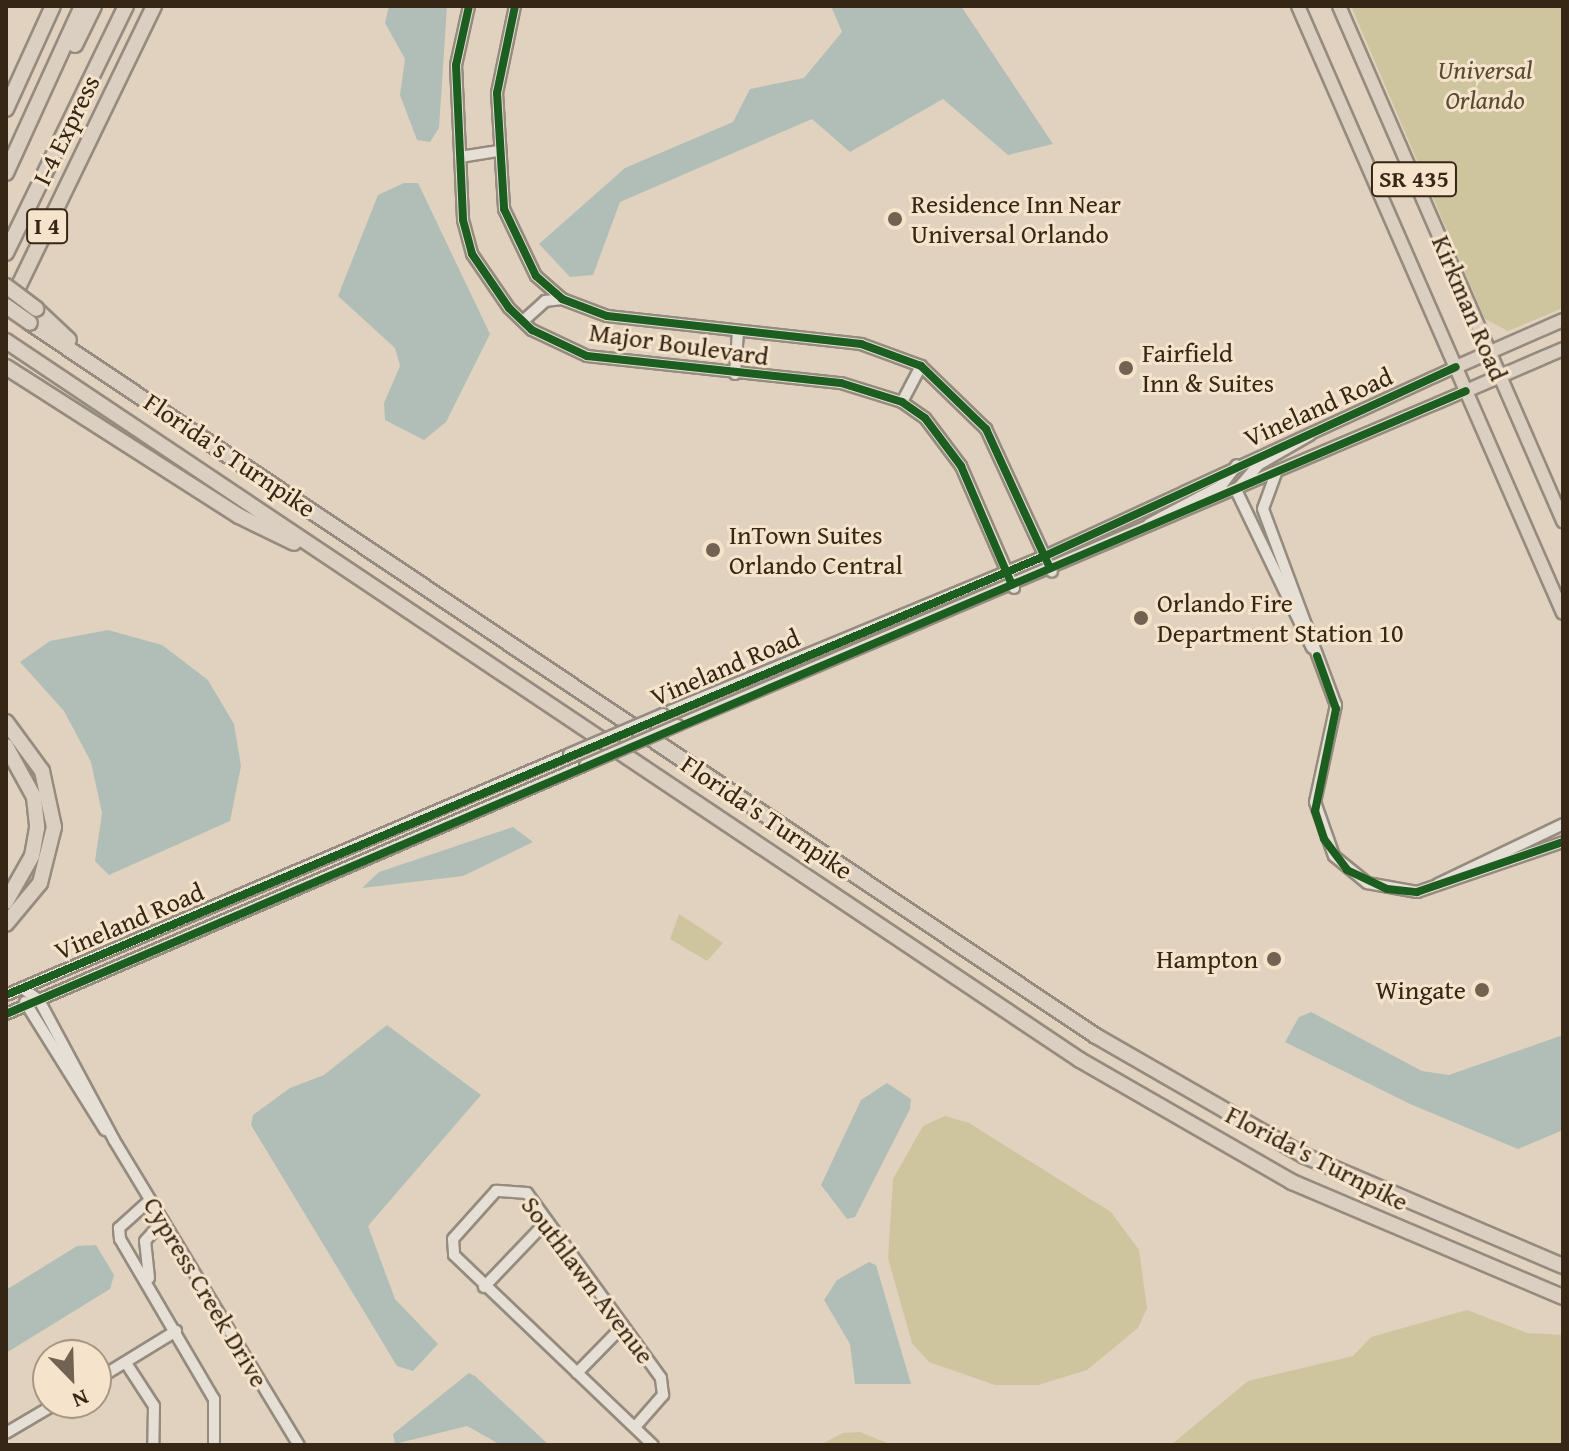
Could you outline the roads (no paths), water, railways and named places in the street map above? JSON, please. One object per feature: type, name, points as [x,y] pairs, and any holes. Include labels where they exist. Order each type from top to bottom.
[{"type":"highway","points":[[6,109],[53,6]]},
{"type":"highway","name":"I-4 Express","points":[[6,173],[82,6]]},
{"type":"highway","points":[[27,127],[44,110],[94,6]]},
{"type":"highway","name":"I-4 Express","points":[[6,253],[125,6]]},
{"type":"highway","name":"I 4","points":[[6,313],[154,6]]},
{"type":"highway","points":[[6,286],[33,316]]},
{"type":"highway","name":"Florida's Turnpike","points":[[6,306],[33,316],[96,364],[1096,1036],[1305,1156],[1563,1266]]},
{"type":"highway","name":"Florida's Turnpike","points":[[6,341],[983,998],[1184,1123],[1386,1227],[1563,1297]]},
{"type":"highway","points":[[8,368],[239,516],[341,566]]},
{"type":"highway","points":[[6,722],[42,771],[54,827],[40,883],[6,924]]},
{"type":"highway","points":[[6,746],[34,797],[37,828],[32,856],[6,902]]},
{"type":"main road","name":"Kirkman Road","points":[[1298,6],[1563,613]]},
{"type":"main road","name":"Kirkman Road","points":[[1339,6],[1563,521]]},
{"type":"main road","name":"Vineland Road","points":[[1456,367],[1563,320]]},
{"type":"main road","name":"Vineland Road","points":[[1466,391],[1563,349]]},
{"type":"street","name":"Major Boulevard","points":[[469,6],[456,65],[460,157],[472,254],[523,321],[587,356],[841,383],[902,402],[925,418],[961,466],[1014,588]]},
{"type":"street","name":"Major Boulevard","points":[[515,6],[501,51],[499,151],[516,246],[562,299],[609,317],[861,344],[921,366],[986,429],[1052,572]]},
{"type":"street","points":[[460,157],[499,151]]},
{"type":"street","points":[[523,321],[545,301],[562,299]]},
{"type":"street","points":[[735,374],[738,331]]},
{"type":"street","points":[[902,402],[921,366]]},
{"type":"street","name":"Vineland Road","points":[[6,995],[663,714],[1007,573],[1456,367]]},
{"type":"street","name":"Vineland Road","points":[[6,1014],[678,725],[1052,572],[1466,391]]},
{"type":"street","points":[[1317,429],[1258,465],[1236,490],[1292,617],[1317,656]]},
{"type":"street","points":[[1124,540],[1221,486],[1239,464]]},
{"type":"street","points":[[1276,473],[1263,509],[1306,611],[1317,656],[1336,709],[1315,790],[1324,839],[1341,864],[1367,883],[1426,890],[1520,860],[1563,842]]},
{"type":"street","points":[[1292,617],[1306,611]]},
{"type":"street","points":[[1426,890],[1563,824]]},
{"type":"street","points":[[1514,846],[1520,860]]},
{"type":"street","points":[[274,880],[281,896]]},
{"type":"street","points":[[209,907],[216,924]]},
{"type":"street","name":"Cypress Creek Drive","points":[[22,988],[39,1000],[114,1140]]},
{"type":"street","name":"Cypress Creek Drive","points":[[22,988],[25,1006],[114,1140],[299,1445]]},
{"type":"street","name":"Southlawn Avenue","points":[[635,1427],[664,1388],[623,1326],[520,1189],[496,1191],[452,1248],[484,1287],[653,1445]]},
{"type":"street","points":[[150,1200],[119,1228],[126,1248],[150,1280],[214,1399],[214,1445]]},
{"type":"street","points":[[126,1248],[145,1241],[163,1221]]},
{"type":"street","points":[[484,1287],[547,1221]]},
{"type":"street","points":[[145,1241],[150,1280]]},
{"type":"street","points":[[577,1373],[623,1326]]},
{"type":"street","points":[[112,1371],[176,1331]]},
{"type":"street","points":[[126,1363],[154,1406],[153,1445]]},
{"type":"street","points":[[6,1433],[32,1418]]},
{"type":"place","name":"Residence Inn Near Universal Orlando","points":[[895,219]]},
{"type":"place","name":"Fairfield Inn & Suites","points":[[1126,368]]},
{"type":"place","name":"InTown Suites Orlando Central","points":[[713,550]]},
{"type":"place","name":"Orlando Fire Department Station 10","points":[[1141,618]]},
{"type":"place","name":"Hampton","points":[[1274,959]]},
{"type":"place","name":"Wingate","points":[[1482,990]]},
{"type":"park label","name":"Universal Orlando","points":[[1485,85]]}]
